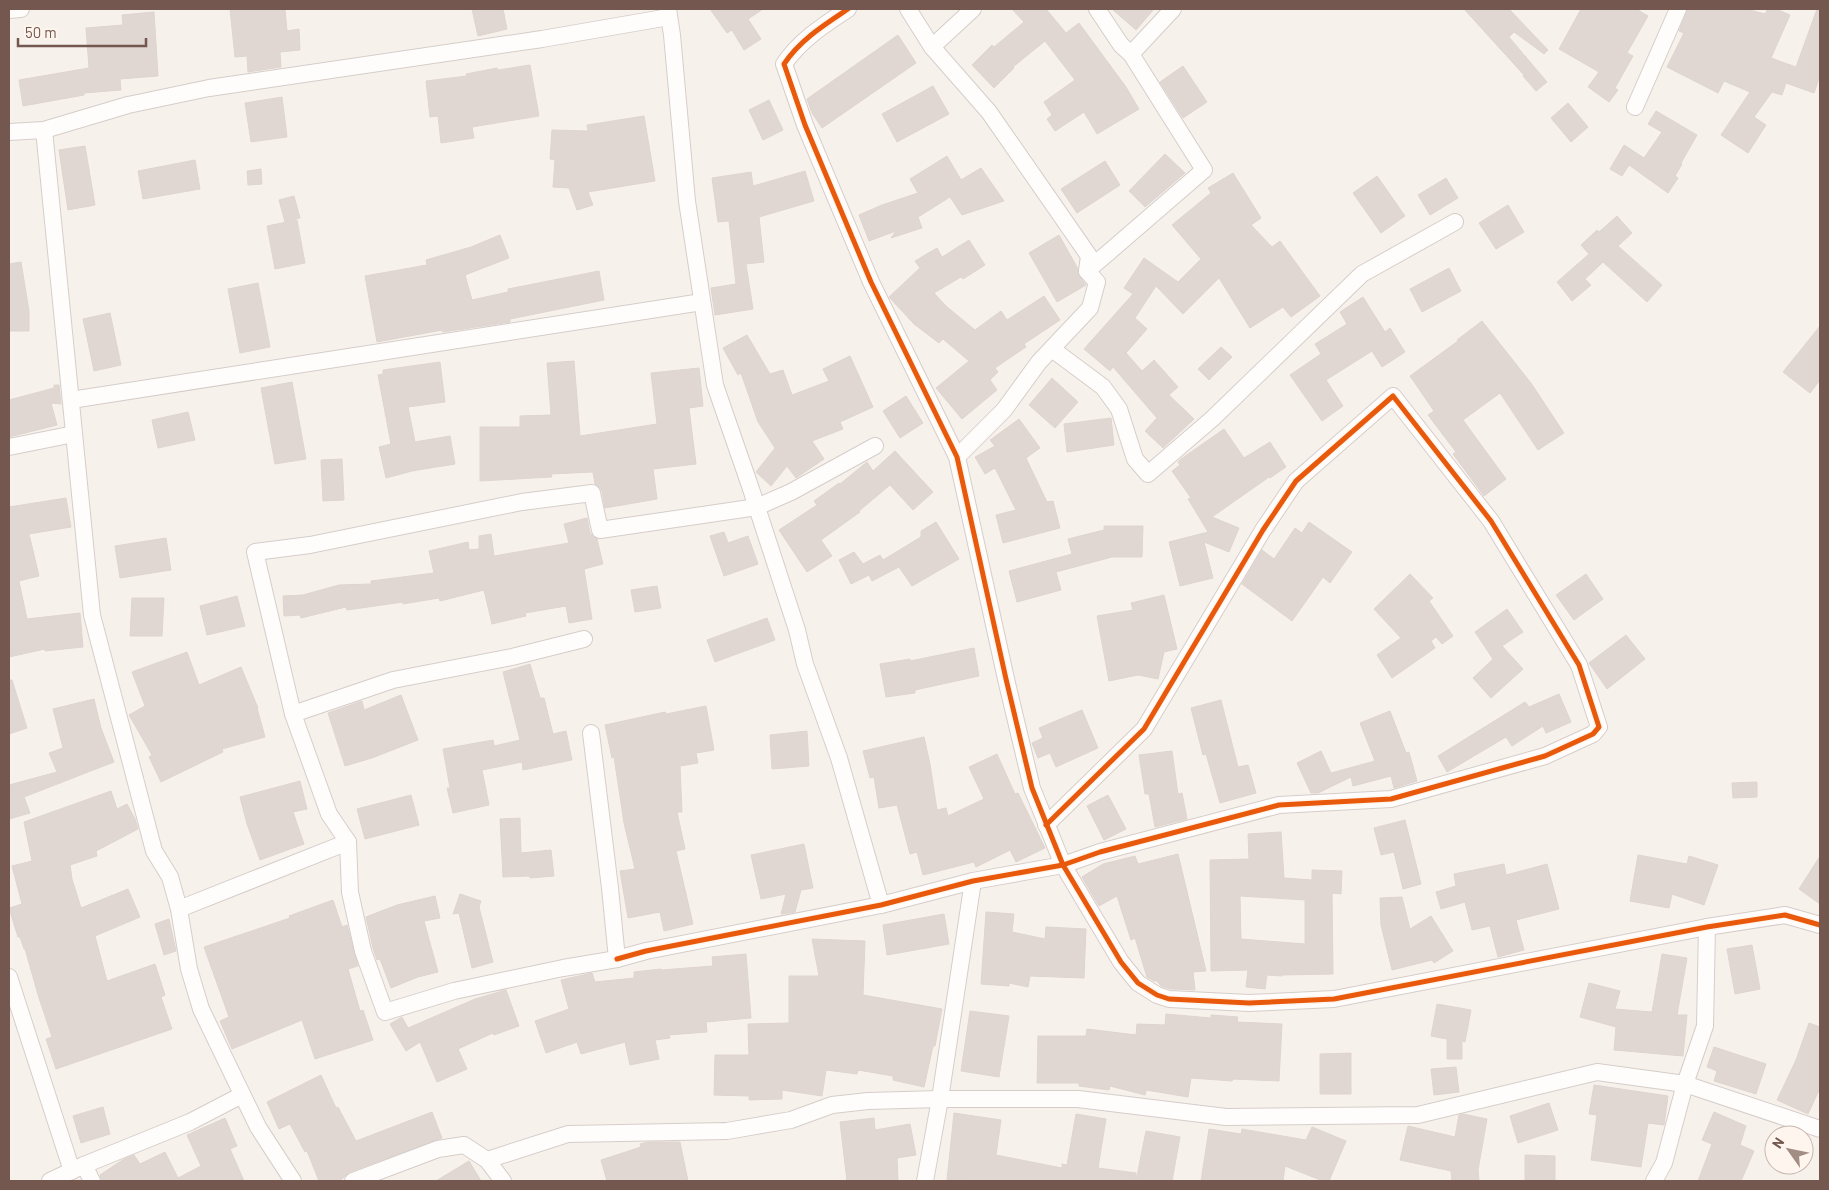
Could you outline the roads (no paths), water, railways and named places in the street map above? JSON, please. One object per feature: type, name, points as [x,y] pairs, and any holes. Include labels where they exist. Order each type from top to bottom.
[{"type":"street","points":[[9,10],[21,9]]},
{"type":"street","points":[[848,9],[810,36],[791,53],[784,64],[805,125],[871,282],[957,457],[1030,778],[1046,825],[1063,866],[1120,962],[1138,983],[1157,996],[1169,999],[1250,1003],[1334,999],[1707,927],[1785,915],[1820,925]]},
{"type":"street","points":[[908,9],[932,47],[989,112],[1089,256],[1087,271]]},
{"type":"street","points":[[932,47],[974,9]]},
{"type":"street","points":[[1087,271],[1204,170],[1132,54],[1121,46],[1097,9]]},
{"type":"street","points":[[1132,54],[1172,9]]},
{"type":"street","points":[[1635,107],[1678,9]]},
{"type":"street","points":[[9,132],[44,130],[128,105],[209,88],[542,39],[668,13],[672,35],[687,202],[715,385],[797,630],[806,664],[839,758],[881,905]]},
{"type":"street","points":[[44,130],[92,615],[154,851],[170,877],[179,909],[189,969],[201,1009],[258,1127],[293,1181]]},
{"type":"street","points":[[1052,349],[1104,386],[1118,409],[1136,459],[1148,474],[1225,406],[1362,274],[1456,222]]},
{"type":"street","points":[[957,457],[1004,410],[1039,362],[1090,308],[1098,282],[1087,271]]},
{"type":"street","points":[[71,400],[702,302]]},
{"type":"street","points":[[875,446],[791,492],[757,508],[600,530],[592,493],[522,502],[310,545],[255,552],[293,714],[330,814],[348,842],[350,892],[363,951],[385,1012],[454,991],[563,968],[617,960],[646,951],[881,905],[973,881],[1063,866],[1100,852],[1279,805],[1391,799],[1544,756],[1593,734],[1599,727],[1579,665],[1491,521],[1393,396],[1296,482],[1263,530],[1144,729],[1046,825]]},
{"type":"street","points":[[9,447],[74,434]]},
{"type":"street","points":[[293,714],[393,680],[512,657],[584,639]]},
{"type":"street","points":[[590,733],[610,888],[617,960]]},
{"type":"street","points":[[179,909],[348,842]]},
{"type":"street","points":[[925,1181],[940,1099],[973,881]]},
{"type":"street","points":[[1654,1181],[1664,1163],[1685,1084],[1705,1026],[1707,927]]},
{"type":"street","points":[[9,977],[78,1168],[92,1181]]},
{"type":"street","points":[[487,1160],[568,1134],[727,1131],[791,1120],[832,1105],[868,1101],[1078,1099],[1226,1117],[1418,1115],[1597,1072],[1685,1084],[1820,1129]]},
{"type":"street","points":[[50,1181],[190,1122],[242,1095]]},
{"type":"street","points":[[353,1181],[438,1149],[464,1145],[487,1160],[503,1181]]}]
